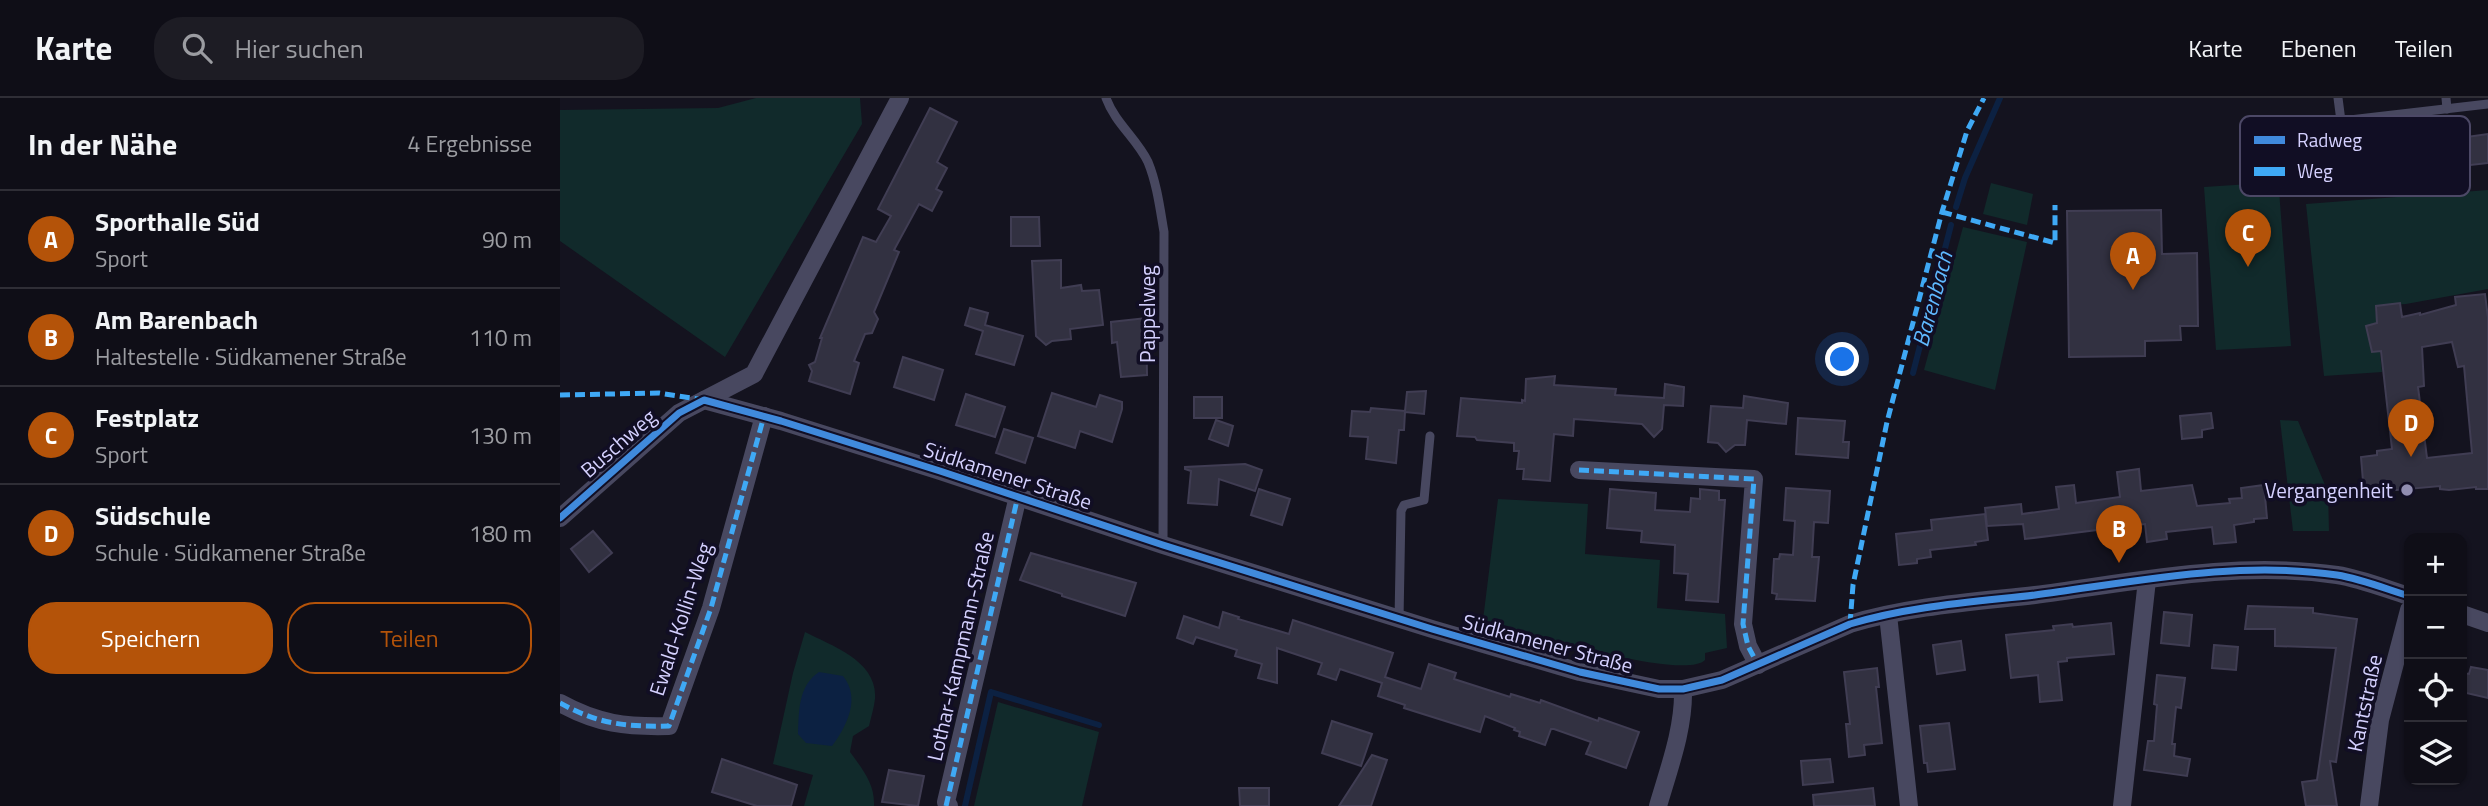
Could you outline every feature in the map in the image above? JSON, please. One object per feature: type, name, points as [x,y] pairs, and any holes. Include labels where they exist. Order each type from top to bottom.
[{"type":"street","name":"Buschweg","points":[[560,518],[680,413],[754,374],[900,98]]},
{"type":"street","name":"Südkamener Straße","points":[[708,397],[1399,619],[1580,672],[1659,689],[1683,689],[1723,680],[1850,624],[1933,607],[2222,571],[2287,570],[2341,576],[2404,595]]},
{"type":"street","name":"Ewald-Kollin-Weg","points":[[560,703],[585,717],[607,723],[669,726],[710,608],[764,416]]},
{"type":"street","points":[[1578,470],[1754,479],[1742,624],[1748,646],[1758,665]]},
{"type":"street","name":"Lothar-Kampmann-Straße","points":[[949,806],[947,802],[1018,496]]},
{"type":"street","points":[[2122,806],[2147,580]]},
{"type":"street","points":[[1888,615],[1909,806]]},
{"type":"street","points":[[2467,616],[2488,623]]},
{"type":"street","name":"Kantstraße","points":[[2369,806],[2380,720],[2404,629]]},
{"type":"street","points":[[1658,806],[1680,729],[1684,707],[1683,689]]},
{"type":"lane","name":"Pappelweg","points":[[1105,98],[1111,113],[1147,161],[1158,197],[1164,232],[1163,545]]},
{"type":"lane","points":[[2338,98],[2340,116]]},
{"type":"lane","points":[[2446,98],[2447,109]]},
{"type":"lane","points":[[2385,116],[2488,104]]},
{"type":"lane","points":[[1399,619],[1401,511],[1404,505],[1424,500],[1430,436]]},
{"type":"green space","points":[[756,98],[860,98],[862,124],[725,357],[560,241],[560,110],[718,108]]},
{"type":"green space","points":[[1991,183],[2033,194],[2027,225],[1983,214]]},
{"type":"green space","points":[[2240,185],[2240,196],[2279,196],[2291,346],[2216,350],[2204,187]]},
{"type":"green space","points":[[2488,190],[2488,289],[2406,304],[2375,306],[2382,372],[2324,376],[2306,204],[2410,196],[2470,196],[2470,191]]},
{"type":"green space","points":[[1963,227],[2027,242],[1995,390],[1924,370]]},
{"type":"green space","points":[[2280,420],[2298,421],[2328,492],[2329,531],[2293,531]]},
{"type":"green space","points":[[1498,499],[1588,504],[1585,554],[1660,560],[1657,608],[1725,614],[1727,648],[1705,653],[1705,660],[1691,665],[1666,664],[1598,652],[1483,620]]},
{"type":"green space","points":[[805,632],[851,656],[869,674],[874,686],[875,699],[869,726],[853,736],[850,752],[870,784],[874,806],[804,806],[813,775],[773,764]]},
{"type":"green space","points":[[998,702],[1099,732],[1082,806],[974,806]]},
{"type":"water","points":[[819,672],[843,676],[851,693],[847,721],[832,746],[806,743],[798,734],[803,692]]},
{"type":"building","points":[[930,108],[957,122],[937,162],[947,168],[936,189],[942,192],[932,211],[919,204],[894,250],[899,252],[874,312],[878,319],[872,333],[865,334],[854,361],[859,363],[850,394],[809,381],[812,371],[809,365],[815,362],[820,338],[863,237],[876,242],[891,216],[878,209]]},
{"type":"building","points":[[2488,134],[2488,163],[2470,165],[2470,136]]},
{"type":"building","points":[[2161,210],[2162,254],[2197,253],[2198,326],[2180,326],[2181,340],[2145,341],[2145,356],[2069,357],[2067,211]]},
{"type":"building","points":[[1011,217],[1039,217],[1040,246],[1011,246]]},
{"type":"building","points":[[1061,260],[1061,288],[1081,285],[1082,291],[1099,290],[1103,325],[1070,329],[1071,339],[1052,341],[1046,345],[1036,336],[1032,261]]},
{"type":"building","points":[[2485,294],[2488,318],[2488,489],[2476,487],[2449,490],[2440,489],[2440,486],[2364,493],[2361,457],[2392,449],[2381,351],[2372,352],[2366,326],[2377,323],[2376,306],[2400,303],[2402,317],[2420,315],[2456,305],[2455,297]],"holes":[[[2452,342],[2458,367],[2464,366],[2472,453],[2427,458],[2418,387],[2424,386],[2422,347]]]},
{"type":"building","points":[[970,308],[988,313],[985,325],[1023,336],[1014,365],[976,354],[983,331],[965,325]]},
{"type":"building","points":[[1146,318],[1147,375],[1121,377],[1117,342],[1112,343],[1111,322]]},
{"type":"building","points":[[903,357],[943,370],[934,400],[894,387]]},
{"type":"building","points":[[1555,376],[1554,385],[1616,389],[1615,395],[1664,398],[1665,384],[1684,387],[1683,406],[1664,405],[1662,429],[1654,437],[1642,424],[1574,419],[1573,436],[1554,434],[1550,481],[1523,479],[1524,469],[1517,469],[1519,451],[1514,451],[1514,443],[1457,436],[1461,398],[1522,403],[1522,400],[1525,401],[1526,379]]},
{"type":"building","points":[[1426,391],[1424,414],[1405,412],[1404,430],[1399,430],[1396,463],[1366,459],[1368,437],[1350,436],[1352,411],[1370,412],[1371,408],[1405,411],[1407,392]]},
{"type":"building","points":[[1052,393],[1096,407],[1100,395],[1122,402],[1112,442],[1080,431],[1075,448],[1038,436]]},
{"type":"building","points":[[966,394],[1005,407],[995,437],[956,425]]},
{"type":"building","points":[[1744,396],[1788,403],[1786,424],[1747,420],[1745,445],[1735,445],[1726,452],[1718,443],[1708,442],[1711,406],[1743,408]]},
{"type":"building","points":[[1194,397],[1222,397],[1222,418],[1194,418]]},
{"type":"building","points":[[2211,413],[2213,428],[2202,430],[2202,437],[2182,439],[2180,416]]},
{"type":"building","points":[[1798,418],[1845,421],[1843,442],[1849,442],[1848,458],[1796,454]]},
{"type":"building","points":[[1216,420],[1233,426],[1228,446],[1209,439]]},
{"type":"building","points":[[1004,429],[1033,438],[1025,463],[996,453]]},
{"type":"building","points":[[1245,464],[1262,470],[1255,491],[1219,479],[1217,505],[1188,503],[1191,471],[1185,467]]},
{"type":"building","points":[[2139,469],[2141,491],[2192,485],[2197,506],[2230,503],[2229,499],[2242,498],[2241,488],[2264,485],[2267,518],[2234,525],[2236,542],[2214,544],[2212,527],[2166,532],[2167,539],[2147,542],[2145,524],[2025,539],[2023,524],[1987,526],[1985,508],[2021,504],[2022,514],[2059,509],[2056,487],[2074,485],[2076,503],[2120,497],[2117,472]]},
{"type":"building","points":[[1786,488],[1830,491],[1828,523],[1814,522],[1812,557],[1819,557],[1815,601],[1776,599],[1777,594],[1772,593],[1774,559],[1779,559],[1780,554],[1793,555],[1795,521],[1784,520]]},
{"type":"building","points":[[1259,489],[1290,499],[1282,525],[1251,515]]},
{"type":"building","points":[[1610,489],[1656,493],[1655,510],[1690,512],[1691,498],[1700,499],[1700,489],[1719,491],[1719,500],[1725,500],[1718,602],[1686,600],[1688,574],[1674,573],[1675,545],[1641,542],[1642,531],[1607,528]]},
{"type":"building","points":[[1985,514],[1988,540],[1975,542],[1976,545],[1930,550],[1931,557],[1917,559],[1917,563],[1899,565],[1896,534],[1932,530],[1931,520]]},
{"type":"building","points":[[593,531],[612,553],[589,572],[571,549]]},
{"type":"building","points":[[1031,553],[1136,583],[1125,616],[1020,580]]},
{"type":"building","points":[[2248,606],[2313,608],[2313,613],[2357,619],[2336,762],[2330,761],[2337,806],[2306,806],[2302,782],[2317,780],[2336,648],[2275,646],[2275,629],[2245,629]]},
{"type":"building","points":[[1223,612],[1289,634],[1293,620],[1393,653],[1385,677],[1421,689],[1429,664],[1456,673],[1454,679],[1510,697],[1511,694],[1540,703],[1541,700],[1598,721],[1599,718],[1639,732],[1626,768],[1586,754],[1591,742],[1554,729],[1551,729],[1545,745],[1519,736],[1520,732],[1514,730],[1515,728],[1485,716],[1480,732],[1404,708],[1405,705],[1378,696],[1382,683],[1340,669],[1336,680],[1318,674],[1322,663],[1277,648],[1277,683],[1258,678],[1262,664],[1235,656],[1237,650],[1196,637],[1193,644],[1177,638],[1184,616],[1219,628]]},
{"type":"building","points":[[2164,612],[2192,615],[2189,646],[2161,643]]},
{"type":"building","points":[[2111,623],[2114,654],[2067,658],[2067,661],[2058,662],[2062,700],[2040,702],[2038,675],[2011,678],[2006,635],[2054,630],[2053,626]]},
{"type":"building","points":[[1961,641],[1965,670],[1937,674],[1933,645]]},
{"type":"building","points":[[2214,645],[2238,647],[2236,670],[2212,668]]},
{"type":"building","points":[[2471,667],[2488,670],[2488,698],[2467,693]]},
{"type":"building","points":[[1877,668],[1879,687],[1876,687],[1882,743],[1864,745],[1865,755],[1849,757],[1846,724],[1850,724],[1844,672]]},
{"type":"building","points":[[2157,675],[2185,678],[2181,708],[2176,707],[2172,744],[2175,744],[2174,756],[2190,759],[2187,776],[2144,770],[2148,741],[2154,741]]},
{"type":"building","points":[[1332,721],[1372,734],[1361,766],[1322,753]]},
{"type":"building","points":[[1949,723],[1955,769],[1928,772],[1927,763],[1924,763],[1920,726]]},
{"type":"building","points":[[1372,755],[1387,760],[1371,806],[1339,806]]},
{"type":"building","points":[[722,759],[797,785],[791,806],[757,806],[712,792]]},
{"type":"building","points":[[1830,759],[1833,782],[1803,785],[1801,761]]},
{"type":"building","points":[[889,770],[924,776],[918,806],[882,802]]},
{"type":"building","points":[[1239,788],[1269,788],[1269,806],[1240,806]]},
{"type":"building","points":[[1873,788],[1875,806],[1814,806],[1813,795]]},
{"type":"waterway","name":"Barenbach","points":[[1956,207],[1965,178],[2000,98]]},
{"type":"waterway","name":"Barenbach","points":[[1913,373],[1951,225]]},
{"type":"waterway","points":[[965,806],[991,692],[1099,725]]},
{"type":"marked path","points":[[1850,624],[1853,585],[1887,422],[1942,212],[1967,131],[1984,98]]},
{"type":"marked path","points":[[1942,212],[2055,243],[2055,205]]},
{"type":"marked path","points":[[560,395],[659,393],[704,400]]},
{"type":"marked path","points":[[560,703],[587,716],[613,723],[669,726],[711,608],[764,416]]},
{"type":"marked path","points":[[1579,470],[1754,479],[1743,624],[1748,646],[1758,665]]},
{"type":"marked path","points":[[946,806],[1018,496]]},
{"type":"cycle path","points":[[560,518],[679,413],[704,400],[940,471],[1163,545],[1432,629],[1580,672],[1659,689],[1683,689],[1722,680],[1850,624],[1873,618],[1942,605],[2186,574],[2299,571],[2346,577],[2404,594]]},
{"type":"place","name":"Festplatz","points":[[2248,267]]},
{"type":"place","name":"Sporthalle Süd","points":[[2133,290]]},
{"type":"place","name":"Südschule","points":[[2411,457]]},
{"type":"place","name":"Vergangenheit","points":[[2407,490]]},
{"type":"place","name":"Am Barenbach","points":[[2119,563]]}]
